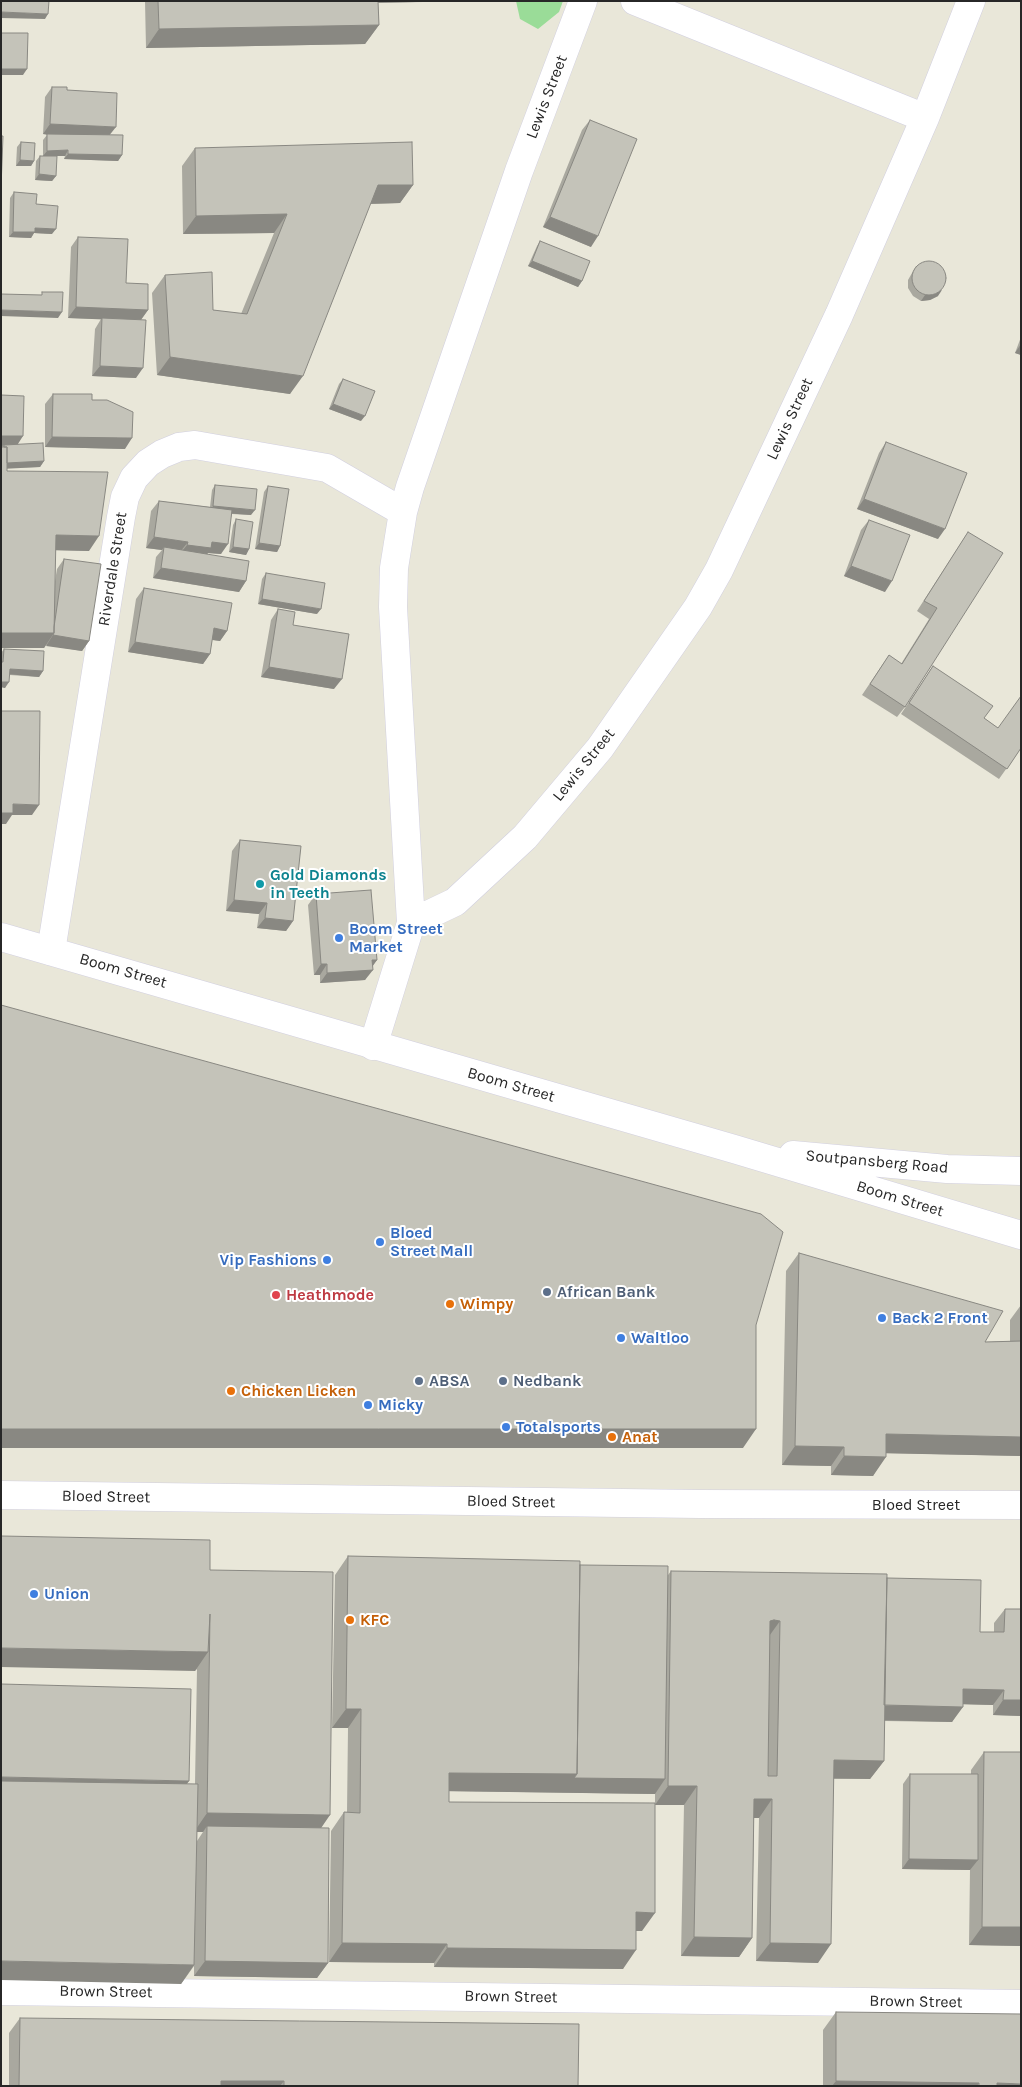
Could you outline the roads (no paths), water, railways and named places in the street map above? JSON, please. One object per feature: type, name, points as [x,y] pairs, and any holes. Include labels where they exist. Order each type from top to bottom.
[{"type":"street","name":"Lewis Street","points":[[373,1046],[411,923],[393,607],[394,568],[403,512],[410,486],[518,171],[583,1]]},
{"type":"street","points":[[635,1],[925,118]]},
{"type":"street","name":"Lewis Street","points":[[411,923],[455,902],[525,837],[600,748],[684,630],[719,570],[839,315],[925,118],[971,1]]},
{"type":"street","name":"Riverdale Street","points":[[51,951],[121,517],[125,497],[134,478],[148,463],[162,454],[179,447],[195,444],[327,468],[403,512]]},
{"type":"street","name":"Boom Street","points":[[1,937],[734,1149],[1021,1235]]},
{"type":"street","name":"Soutpansberg Road","points":[[734,1149],[947,1169],[1021,1171]]},
{"type":"street","name":"Bloed Street","points":[[1,1495],[1021,1506]]},
{"type":"street","name":"Brown Street","points":[[1,1991],[1021,2004]]},
{"type":"place","name":"Gold Diamonds in Teeth","points":[[260,884]]},
{"type":"place","name":"Boom Street Market","points":[[339,938]]},
{"type":"place","name":"Bloed Street Mall","points":[[380,1242]]},
{"type":"place","name":"Vip Fashions","points":[[327,1260]]},
{"type":"place","name":"African Bank","points":[[547,1292]]},
{"type":"place","name":"Heathmode","points":[[276,1295]]},
{"type":"place","name":"Wimpy","points":[[450,1304]]},
{"type":"place","name":"Back 2 Front","points":[[882,1318]]},
{"type":"place","name":"Waltloo","points":[[621,1338]]},
{"type":"place","name":"ABSA","points":[[419,1381]]},
{"type":"place","name":"Nedbank","points":[[503,1381]]},
{"type":"place","name":"Chicken Licken","points":[[231,1391]]},
{"type":"place","name":"Micky","points":[[368,1405]]},
{"type":"place","name":"Totalsports","points":[[506,1427]]},
{"type":"place","name":"Anat","points":[[612,1437]]},
{"type":"place","name":"Union","points":[[34,1594]]},
{"type":"place","name":"KFC","points":[[350,1620]]}]
